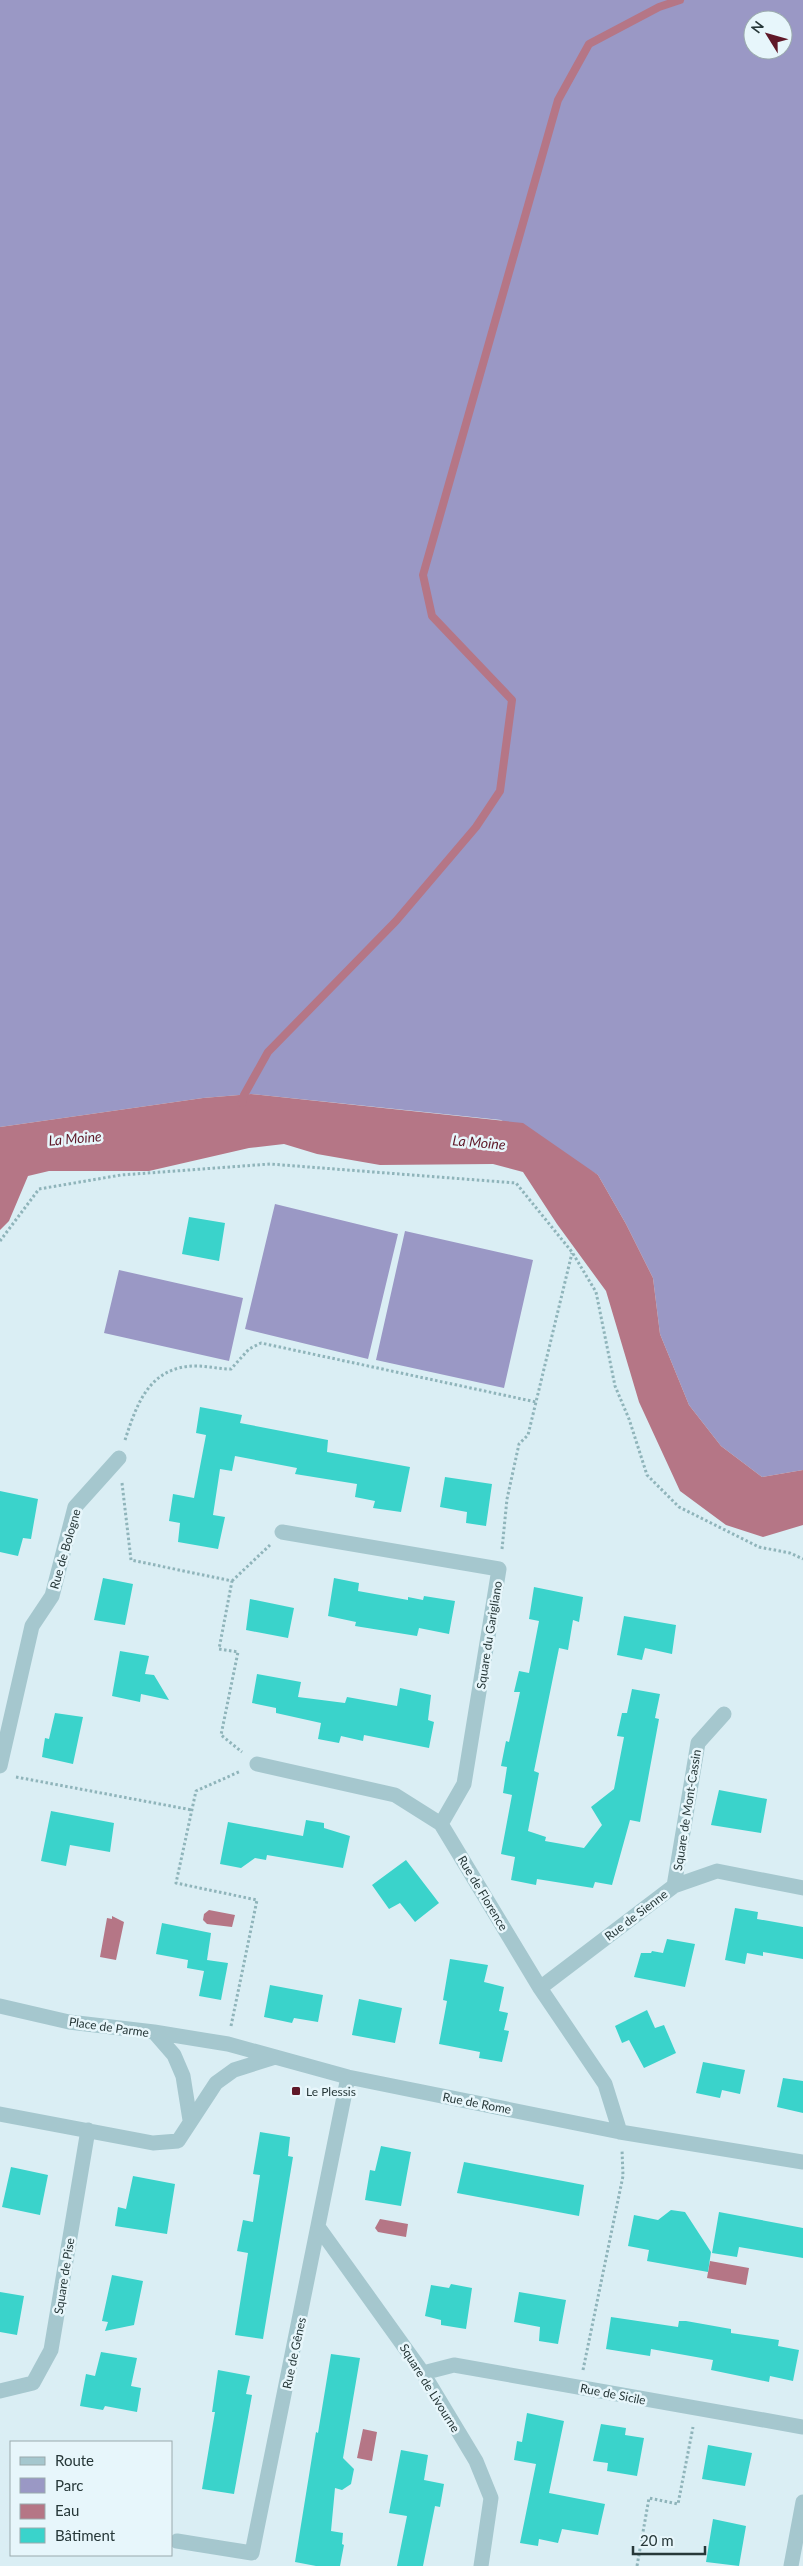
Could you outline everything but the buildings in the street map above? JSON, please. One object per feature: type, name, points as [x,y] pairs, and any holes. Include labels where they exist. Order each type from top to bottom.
[{"type":"street","name":"Rue de Bologne","points":[[5,1770],[32,1626],[52,1596],[75,1507],[119,1458]]},
{"type":"street","name":"Square du Garigliano","points":[[282,1532],[499,1569],[464,1784],[441,1824]]},
{"type":"street","name":"Square de Mont-Cassin","points":[[674,1886],[698,1743],[724,1714]]},
{"type":"street","name":"Rue de Florence","points":[[257,1764],[395,1795],[441,1824],[540,1988],[605,2084],[620,2132]]},
{"type":"street","name":"Rue de Sienne","points":[[540,1988],[674,1886],[717,1871],[803,1888]]},
{"type":"street","name":"Place de Parme","points":[[0,2006],[69,2022],[154,2032],[174,2055],[183,2076],[190,2120]]},
{"type":"street","name":"Rue de Rome","points":[[154,2032],[228,2044],[348,2077],[620,2132],[803,2162]]},
{"type":"street","points":[[0,2114],[154,2143],[178,2141],[216,2083],[234,2070],[275,2057]]},
{"type":"street","name":"Rue de Gênes","points":[[177,2541],[252,2553],[348,2077]]},
{"type":"street","name":"Square de Pise","points":[[0,2391],[32,2383],[51,2350],[88,2130]]},
{"type":"street","name":"Square de Livourne","points":[[319,2228],[423,2373],[476,2461],[491,2498],[481,2566]]},
{"type":"street","name":"Rue de Sicile","points":[[423,2373],[454,2365],[696,2410],[803,2427]]},
{"type":"street","points":[[791,2566],[803,2502]]},
{"type":"path","points":[[0,1241],[39,1189],[122,1175],[270,1164],[516,1183],[572,1252],[596,1292],[615,1386],[629,1419],[648,1475],[679,1507],[759,1547],[790,1553],[803,1559]]},
{"type":"path","points":[[499,1569],[507,1499],[519,1444],[528,1434],[572,1252]]},
{"type":"path","points":[[232,1581],[131,1560],[119,1458],[136,1406],[153,1381],[175,1368],[197,1366],[231,1369],[249,1350],[261,1343],[536,1402]]},
{"type":"path","points":[[228,2044],[257,1900],[176,1883],[196,1791],[257,1764],[221,1735],[238,1652],[219,1649],[232,1581],[282,1532]]},
{"type":"path","points":[[5,1770],[192,1810]]},
{"type":"path","points":[[579,2388],[623,2176],[620,2132]]},
{"type":"path","points":[[637,2566],[649,2498],[678,2504],[696,2410]]},
{"type":"green space","points":[[0,0],[803,0],[803,1470],[762,1477],[721,1446],[689,1405],[660,1334],[653,1278],[626,1224],[598,1175],[501,1120],[251,1094],[203,1098],[0,1127]]},
{"type":"green space","points":[[275,1204],[398,1234],[368,1359],[245,1329]]},
{"type":"green space","points":[[405,1231],[533,1260],[504,1388],[376,1360]]},
{"type":"green space","points":[[119,1270],[243,1298],[229,1361],[104,1333]]},
{"type":"water","name":"La Moine","points":[[251,1094],[523,1123],[598,1175],[626,1224],[653,1278],[660,1334],[689,1405],[721,1446],[762,1477],[803,1470],[803,1525],[763,1537],[726,1525],[680,1491],[639,1402],[606,1291],[557,1224],[523,1172],[493,1164],[380,1165],[317,1154],[284,1144],[249,1148],[149,1171],[49,1171],[28,1176],[9,1221],[0,1230],[0,1127],[203,1098]]},
{"type":"water","points":[[209,1910],[235,1915],[232,1927],[207,1924],[203,1920],[204,1914]]},
{"type":"water","points":[[112,1916],[124,1922],[116,1960],[100,1957],[107,1918],[112,1919]]},
{"type":"water","points":[[380,2219],[408,2224],[406,2237],[378,2232],[375,2228]]},
{"type":"water","points":[[710,2261],[749,2268],[746,2285],[707,2278]]},
{"type":"water","points":[[363,2429],[377,2432],[372,2461],[357,2458]]},
{"type":"waterway","points":[[242,1103],[244,1095],[268,1052],[396,921],[476,827],[500,791],[512,700],[432,616],[423,575],[558,100],[589,44],[659,7],[680,0]]},
{"type":"place","name":"Le Plessis","points":[[296,2091]]}]
